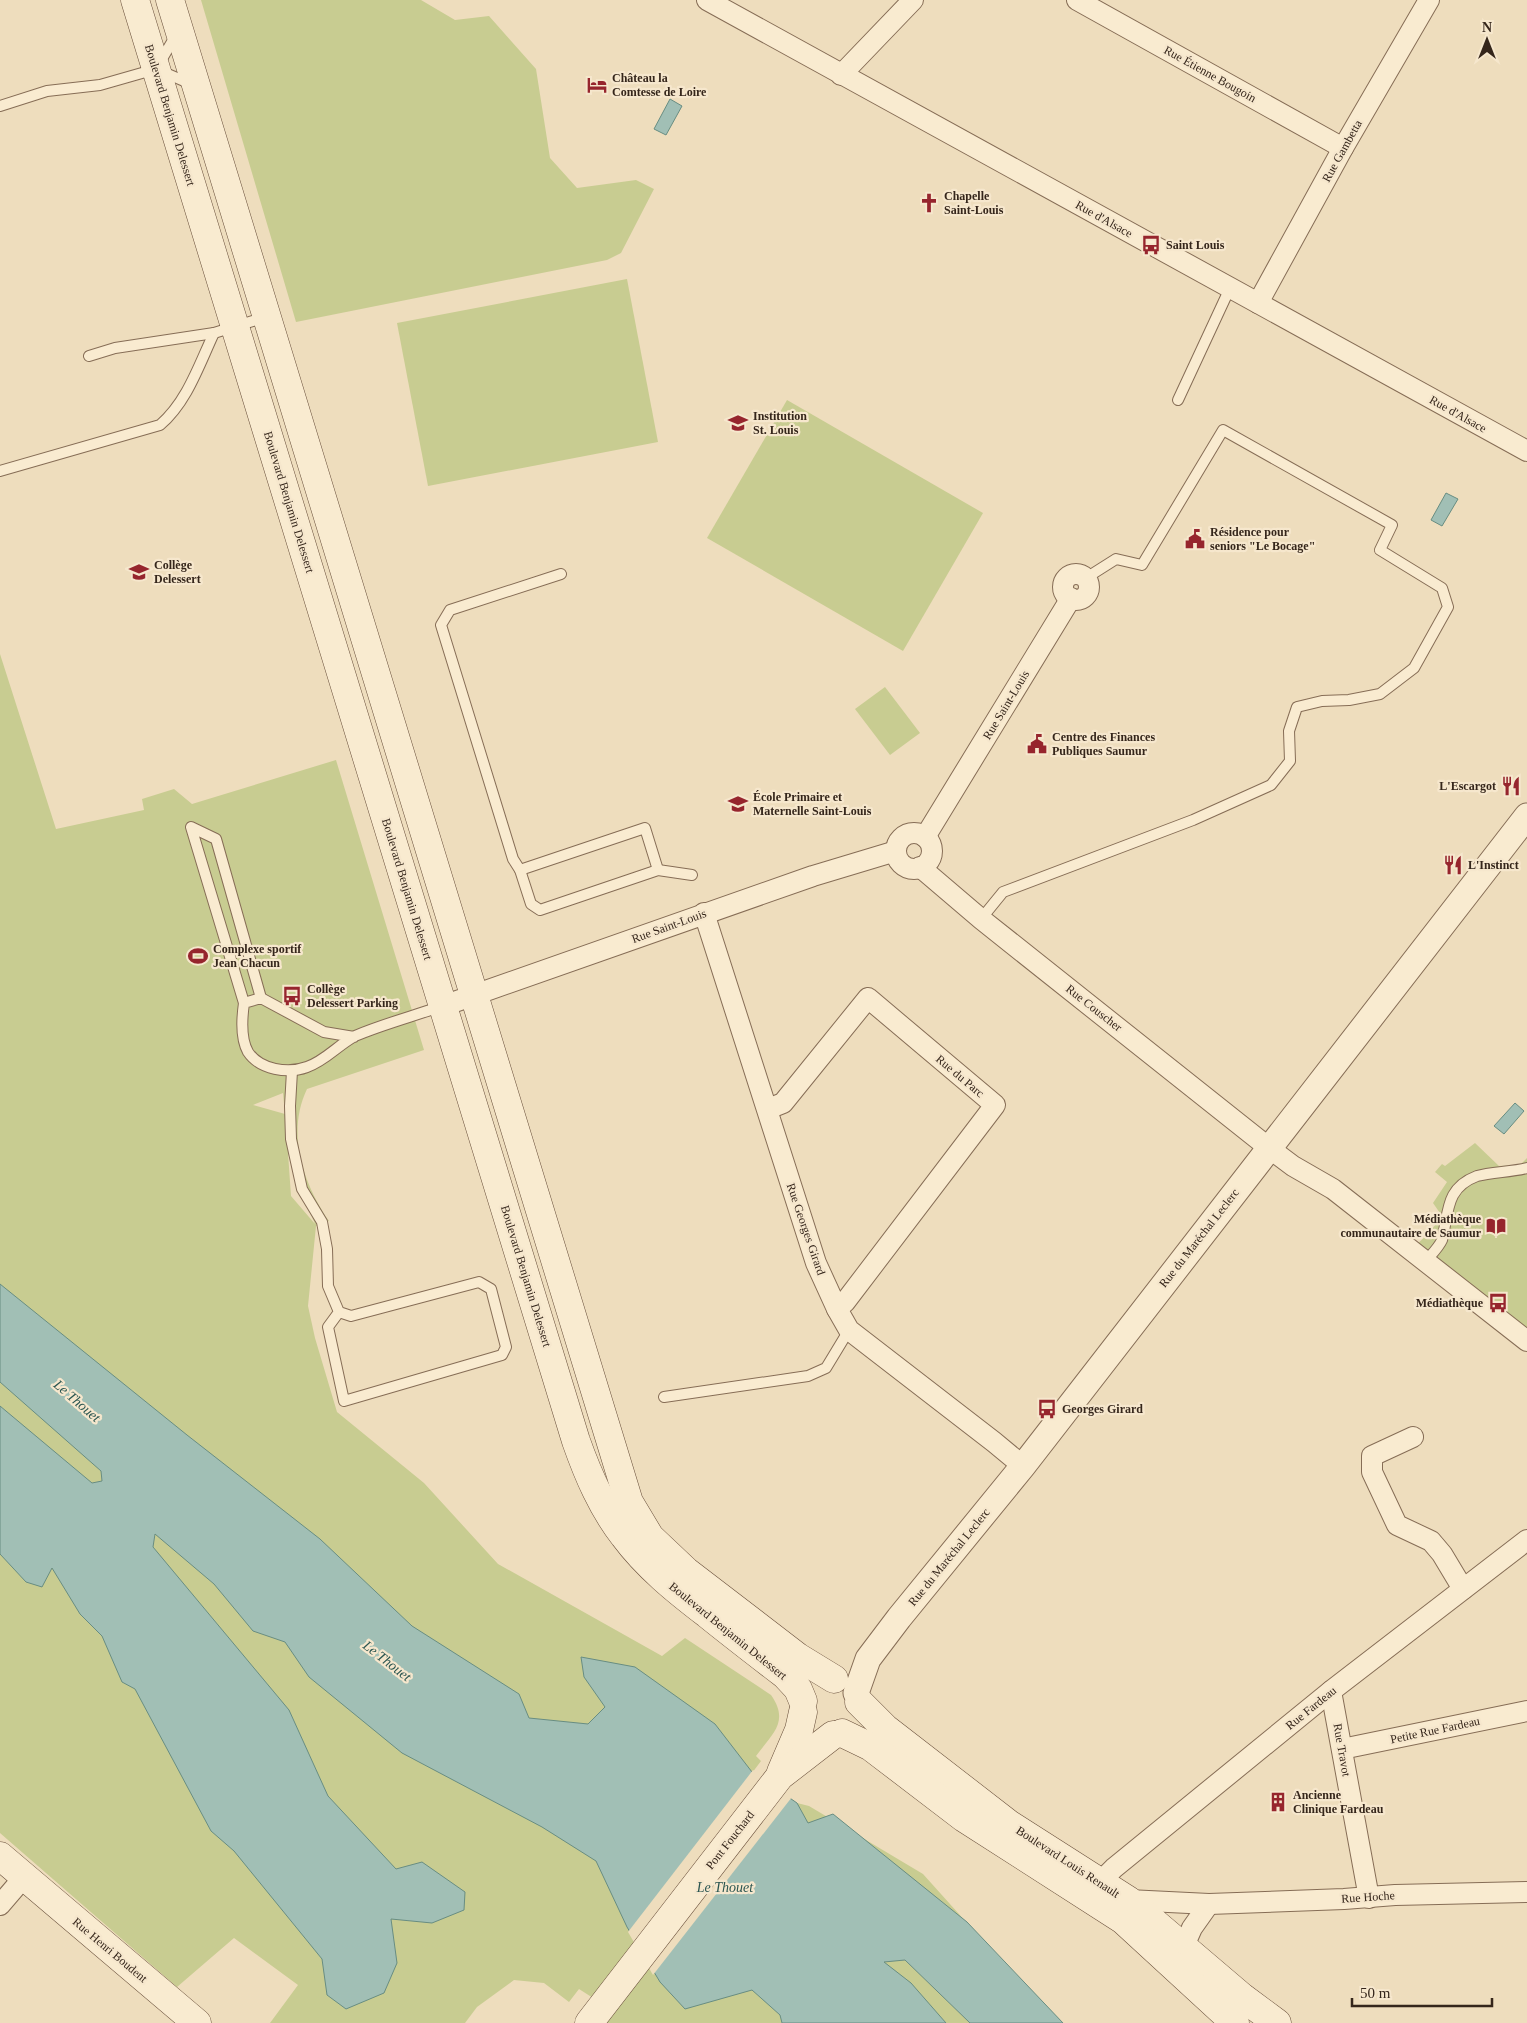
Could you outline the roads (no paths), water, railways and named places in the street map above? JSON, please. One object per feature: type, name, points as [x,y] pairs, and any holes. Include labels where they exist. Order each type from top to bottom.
[{"type":"main road","name":"Boulevard Benjamin Delessert","points":[[135,0],[156,69],[224,330],[443,1006],[576,1441],[588,1472],[601,1501],[623,1536],[646,1562],[672,1586],[785,1676],[798,1690],[804,1707]]},
{"type":"main road","name":"Boulevard Benjamin Delessert","points":[[170,0],[629,1502],[650,1537],[667,1554],[798,1657],[847,1688]]},
{"type":"main road","points":[[824,1680],[847,1688],[859,1711],[856,1720],[850,1728],[837,1734],[823,1734],[814,1729],[807,1722],[804,1707],[807,1692],[814,1684],[824,1680]]},
{"type":"main road","name":"Boulevard Louis Renault","points":[[847,1688],[885,1728],[1009,1824],[1128,1900],[1242,1997],[1276,2023]]},
{"type":"main road","name":"Pont Fouchard","points":[[589,2023],[780,1776],[799,1730],[804,1707]]},
{"type":"main road","name":"Boulevard Louis Renault","points":[[837,1734],[871,1747],[964,1818],[1123,1920],[1235,2023]]},
{"type":"main road","name":"Pont Fouchard","points":[[780,1776],[837,1734]]},
{"type":"main road","name":"Rue Henri Boudent","points":[[0,1856],[197,2023]]},
{"type":"street","name":"Rue d'Alsace","points":[[707,0],[1527,451]]},
{"type":"street","points":[[841,75],[914,0]]},
{"type":"street","name":"Rue Étienne Bougoin","points":[[1077,0],[1343,148]]},
{"type":"street","name":"Rue Gambetta","points":[[1258,304],[1343,148],[1429,0]]},
{"type":"street","name":"Rue Saint-Louis","points":[[925,837],[1071,598],[1064,589],[1065,581],[1074,574],[1079,574],[1086,578]]},
{"type":"street","name":"Rue du Maréchal Leclerc","points":[[847,1688],[1527,816]]},
{"type":"street","points":[[917,833],[925,837],[931,846],[932,852],[929,860],[914,869],[905,867],[898,860],[896,851],[900,840],[906,834],[917,833]]},
{"type":"street","name":"Rue Saint-Louis","points":[[443,1006],[704,913],[813,876],[896,851]]},
{"type":"street","name":"Rue Couscher","points":[[920,867],[981,919],[1293,1166],[1333,1189],[1527,1341]]},
{"type":"street","name":"Rue Georges Girard","points":[[704,913],[816,1263],[836,1309],[849,1330],[994,1442],[1022,1466]]},
{"type":"street","name":"Rue du Parc","points":[[768,1109],[783,1103],[868,998],[995,1106],[845,1302],[836,1309]]},
{"type":"street","points":[[1413,1437],[1372,1456],[1372,1472],[1397,1526],[1431,1541],[1442,1554],[1463,1589]]},
{"type":"street","name":"Rue Fardeau","points":[[1100,1882],[1114,1868],[1331,1691],[1527,1540]]},
{"type":"street","name":"Rue Travot","points":[[1331,1691],[1369,1898]]},
{"type":"street","name":"Petite Rue Fardeau","points":[[1342,1749],[1527,1711]]},
{"type":"street","points":[[0,1905],[24,1877]]},
{"type":"street","name":"Rue Hoche","points":[[1128,1900],[1208,1904],[1369,1898],[1395,1895],[1527,1892]]},
{"type":"street","points":[[1184,1946],[1192,1928],[1208,1904]]},
{"type":"lane","points":[[156,69],[179,29]]},
{"type":"lane","points":[[0,106],[47,91],[100,85],[156,69],[196,86]]},
{"type":"lane","points":[[1178,400],[1230,288]]},
{"type":"lane","points":[[90,356],[115,348],[224,330],[267,316]]},
{"type":"lane","points":[[0,471],[160,425],[170,416],[182,400],[224,330]]},
{"type":"lane","name":"Rue Saint-Louis","points":[[981,919],[1003,892],[1193,820],[1271,785],[1290,761],[1288,731],[1297,707],[1322,701],[1350,700],[1380,694],[1414,668],[1448,606],[1442,588],[1380,550],[1392,526],[1223,430],[1142,565],[1116,559],[1086,578]]},
{"type":"lane","points":[[561,574],[450,610],[441,625],[513,859],[520,870],[531,904],[540,910],[658,870],[692,875]]},
{"type":"lane","points":[[261,998],[216,838],[191,827],[244,1002],[242,1016],[243,1034],[248,1052],[261,1064],[278,1070],[292,1071],[308,1067],[322,1060],[354,1037],[443,1006]]},
{"type":"lane","points":[[520,870],[645,828],[658,870]]},
{"type":"lane","points":[[244,1002],[261,998],[324,1032],[354,1037]]},
{"type":"lane","points":[[292,1071],[291,1139],[302,1189],[322,1222],[327,1249],[328,1286],[339,1312],[351,1316],[479,1282],[491,1289],[506,1347],[502,1355],[344,1401],[328,1327],[339,1312]]},
{"type":"lane","points":[[1426,1261],[1441,1242],[1446,1214],[1452,1195],[1464,1182],[1479,1176],[1527,1168]]},
{"type":"lane","points":[[664,1397],[808,1376],[826,1368],[849,1330]]},
{"type":"water","points":[[670,99],[682,106],[666,135],[654,129]]},
{"type":"water","points":[[1446,493],[1458,499],[1442,526],[1431,520]]},
{"type":"water","points":[[1515,1103],[1524,1111],[1504,1134],[1494,1126]]},
{"type":"water","name":"Le Thouet","points":[[0,1284],[187,1435],[320,1539],[412,1626],[519,1694],[529,1718],[588,1724],[605,1707],[584,1677],[581,1657],[635,1667],[715,1724],[752,1772],[797,1803],[808,1823],[833,1814],[967,1922],[1063,2023],[970,2023],[905,1960],[884,1962],[911,1983],[946,2023],[782,2023],[780,2015],[752,1990],[685,2009],[660,1982],[627,1927],[596,1861],[542,1827],[402,1753],[309,1677],[285,1642],[253,1631],[214,1584],[155,1534],[153,1547],[289,1710],[328,1796],[396,1869],[422,1862],[465,1892],[464,1910],[432,1923],[391,1919],[397,1963],[384,1993],[346,2009],[327,1995],[322,1959],[234,1851],[211,1831],[135,1689],[122,1682],[102,1636],[80,1614],[52,1568],[42,1587],[26,1582],[0,1554],[0,1406],[92,1483],[102,1481],[101,1471],[0,1382]]},
{"type":"place","name":"Château la Comtesse de Loire","points":[[597,85]]},
{"type":"place","name":"Chapelle Saint-Louis","points":[[929,203]]},
{"type":"place","name":"Saint Louis","points":[[1151,245]]},
{"type":"place","name":"Institution St. Louis","points":[[738,423]]},
{"type":"place","name":"Résidence pour seniors \"Le Bocage\"","points":[[1195,539]]},
{"type":"place","name":"Collège Delessert","points":[[139,572]]},
{"type":"place","name":"Centre des Finances Publiques Saumur","points":[[1037,744]]},
{"type":"place","name":"L'Escargot","points":[[1511,786]]},
{"type":"place","name":"École Primaire et Maternelle Saint-Louis","points":[[738,804]]},
{"type":"place","name":"L'Instinct","points":[[1453,865]]},
{"type":"place","name":"Complexe sportif Jean Chacun","points":[[198,956]]},
{"type":"place","name":"Collège Delessert Parking","points":[[292,996]]},
{"type":"place","name":"Médiathèque communautaire de Saumur","points":[[1496,1226]]},
{"type":"place","name":"Médiathèque","points":[[1498,1303]]},
{"type":"place","name":"Georges Girard","points":[[1047,1409]]},
{"type":"place","name":"Ancienne Clinique Fardeau","points":[[1278,1802]]}]
